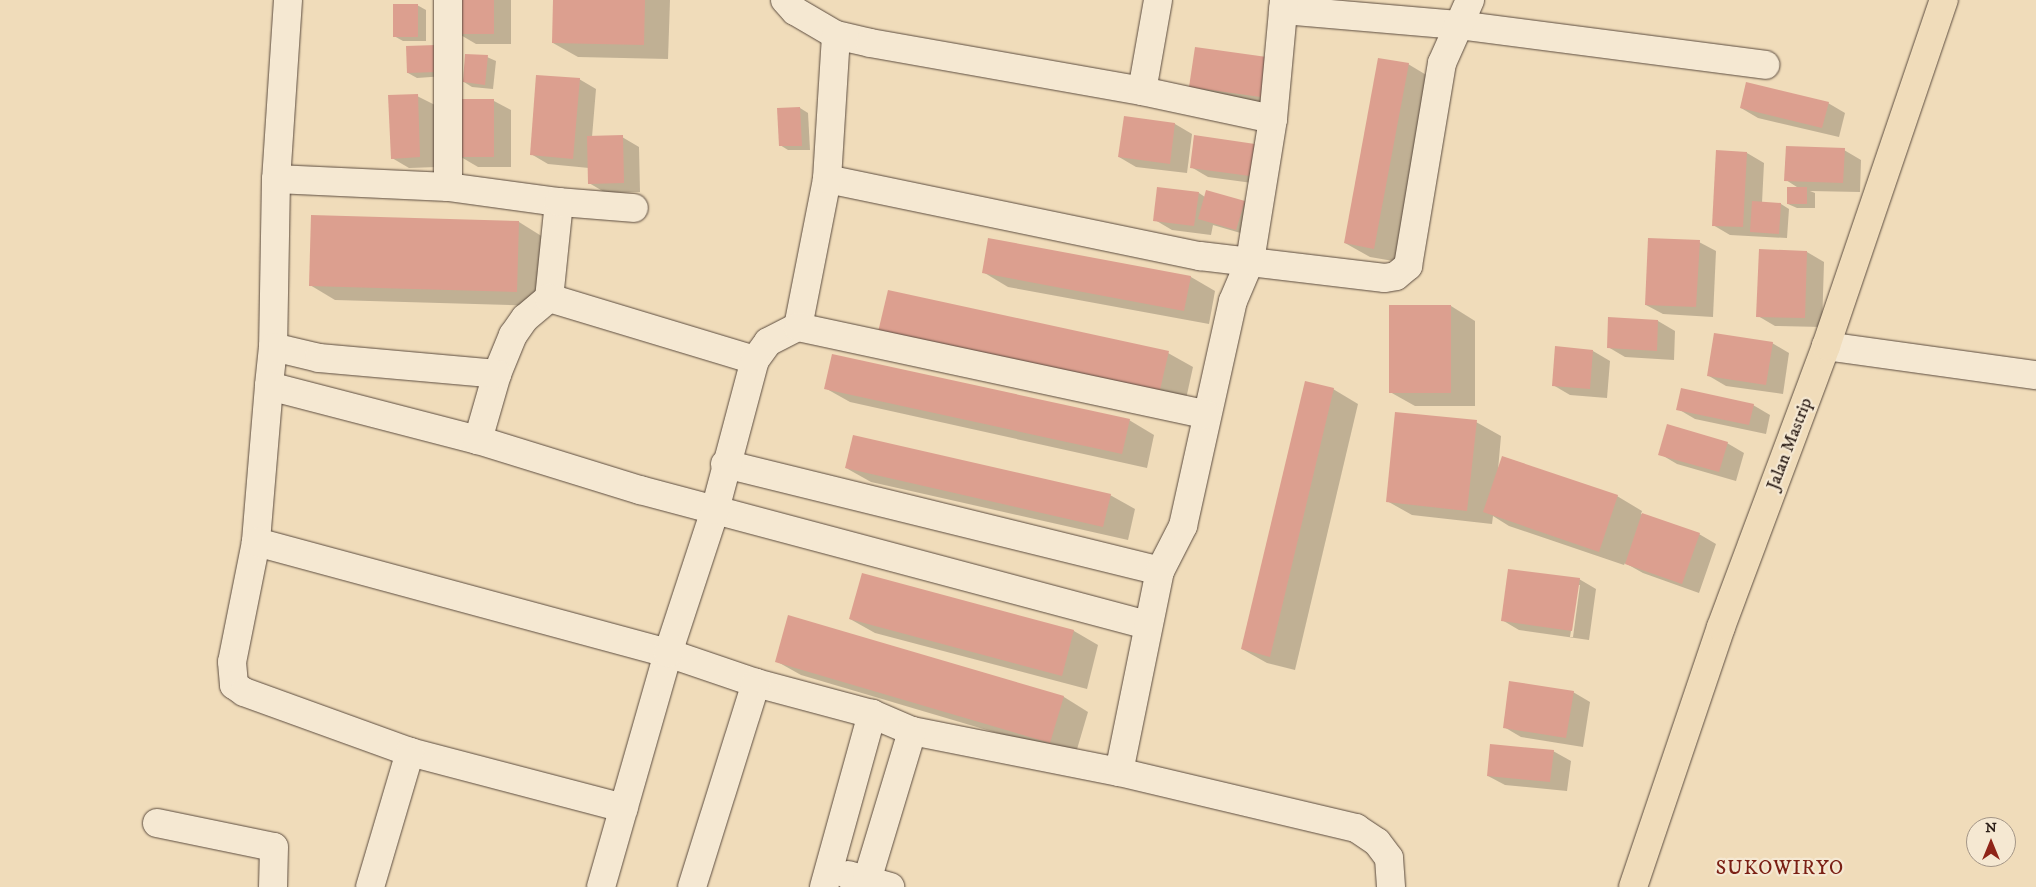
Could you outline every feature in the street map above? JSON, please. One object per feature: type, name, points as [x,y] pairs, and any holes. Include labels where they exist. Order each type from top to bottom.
[{"type":"main road","name":"Jalan Mastrip","points":[[1634,887],[1721,627],[1826,346],[1944,0]]},
{"type":"street","points":[[288,0],[276,179],[273,347],[256,542],[232,662],[234,686],[244,692],[410,752],[624,808]]},
{"type":"street","points":[[448,0],[448,187]]},
{"type":"street","points":[[785,0],[795,11],[836,35],[1142,91],[1273,118]]},
{"type":"street","points":[[1142,91],[1158,0]]},
{"type":"street","points":[[827,179],[1200,256],[1385,278],[1403,273],[1408,266],[1442,63],[1470,0]]},
{"type":"street","points":[[1119,772],[1147,625],[1160,572],[1183,526],[1233,301],[1250,261],[1273,118],[1284,5],[1458,25],[1765,65]]},
{"type":"street","points":[[798,327],[827,179],[836,35]]},
{"type":"street","points":[[276,179],[448,187],[559,202],[634,208]]},
{"type":"street","points":[[478,440],[496,374],[513,335],[525,318],[549,298],[559,202]]},
{"type":"street","points":[[549,298],[755,360]]},
{"type":"street","points":[[601,887],[668,653],[715,510],[725,464],[755,360],[768,342],[798,327],[1207,415]]},
{"type":"street","points":[[1826,346],[2036,375]]},
{"type":"street","points":[[273,347],[319,358],[496,374]]},
{"type":"street","points":[[269,386],[478,440],[715,510],[1147,625]]},
{"type":"street","points":[[725,464],[1160,572]]},
{"type":"street","points":[[256,542],[668,653],[756,683],[872,714],[912,731],[1119,772],[1356,828],[1377,842],[1388,858],[1391,887]]},
{"type":"street","points":[[692,887],[756,683]]},
{"type":"street","points":[[872,714],[827,878],[874,885],[912,731]]},
{"type":"street","points":[[370,887],[410,752]]},
{"type":"street","points":[[157,822],[274,847],[273,887]]},
{"type":"building","points":[[458,0],[494,0],[494,34],[458,34]]},
{"type":"building","points":[[553,0],[645,0],[644,45],[552,43]]},
{"type":"building","points":[[393,4],[418,4],[418,37],[393,37]]},
{"type":"building","points":[[436,45],[437,72],[407,73],[406,46]]},
{"type":"building","points":[[1195,47],[1273,58],[1268,98],[1189,87]]},
{"type":"building","points":[[465,54],[488,55],[485,85],[463,82]]},
{"type":"building","points":[[1378,58],[1409,63],[1374,249],[1344,243]]},
{"type":"building","points":[[536,75],[580,78],[573,159],[530,155]]},
{"type":"building","points":[[1746,82],[1829,102],[1822,128],[1740,108]]},
{"type":"building","points":[[418,94],[420,157],[391,159],[388,95]]},
{"type":"building","points":[[460,99],[494,99],[494,157],[460,157]]},
{"type":"building","points":[[800,107],[802,146],[779,146],[777,108]]},
{"type":"building","points":[[1124,116],[1175,123],[1170,164],[1118,157]]},
{"type":"building","points":[[623,135],[624,183],[588,184],[587,136]]},
{"type":"building","points":[[1194,135],[1255,144],[1250,176],[1190,168]]},
{"type":"building","points":[[1786,146],[1845,148],[1843,183],[1784,181]]},
{"type":"building","points":[[1716,150],[1747,152],[1743,227],[1712,226]]},
{"type":"building","points":[[1157,187],[1199,192],[1194,226],[1153,221]]},
{"type":"building","points":[[1787,187],[1807,187],[1807,204],[1787,204]]},
{"type":"building","points":[[1206,190],[1245,201],[1236,230],[1198,219]]},
{"type":"building","points":[[1752,201],[1781,203],[1779,234],[1750,232]]},
{"type":"building","points":[[311,215],[519,221],[517,292],[309,286]]},
{"type":"building","points":[[988,238],[1191,276],[1184,311],[982,273]]},
{"type":"building","points":[[1648,238],[1700,240],[1696,307],[1645,305]]},
{"type":"building","points":[[1759,249],[1807,251],[1805,318],[1756,317]]},
{"type":"building","points":[[888,290],[1169,351],[1159,394],[878,332]]},
{"type":"building","points":[[1389,305],[1451,305],[1451,393],[1389,393]]},
{"type":"building","points":[[1608,317],[1658,320],[1657,351],[1607,348]]},
{"type":"building","points":[[1714,333],[1773,342],[1766,385],[1707,376]]},
{"type":"building","points":[[1555,346],[1593,350],[1590,389],[1552,386]]},
{"type":"building","points":[[832,354],[1130,419],[1122,454],[824,389]]},
{"type":"building","points":[[1305,381],[1334,388],[1270,657],[1241,649]]},
{"type":"building","points":[[1681,388],[1754,404],[1749,425],[1676,410]]},
{"type":"building","points":[[1395,412],[1477,420],[1467,511],[1386,502]]},
{"type":"building","points":[[1667,424],[1728,442],[1719,472],[1658,455]]},
{"type":"building","points":[[853,435],[1111,494],[1103,527],[845,468]]},
{"type":"building","points":[[1502,456],[1618,495],[1599,552],[1483,512]]},
{"type":"building","points":[[1642,513],[1700,533],[1682,584],[1625,564]]},
{"type":"building","points":[[1508,569],[1580,578],[1572,631],[1501,621]]},
{"type":"building","points":[[862,573],[1074,630],[1062,676],[849,619]]},
{"type":"building","points":[[788,615],[1064,696],[1050,743],[775,662]]},
{"type":"building","points":[[1509,681],[1574,691],[1566,738],[1503,728]]},
{"type":"building","points":[[1490,744],[1554,750],[1550,782],[1487,776]]},
{"type":"district","name":"SUKOWIRYO","points":[[1780,868]]}]
